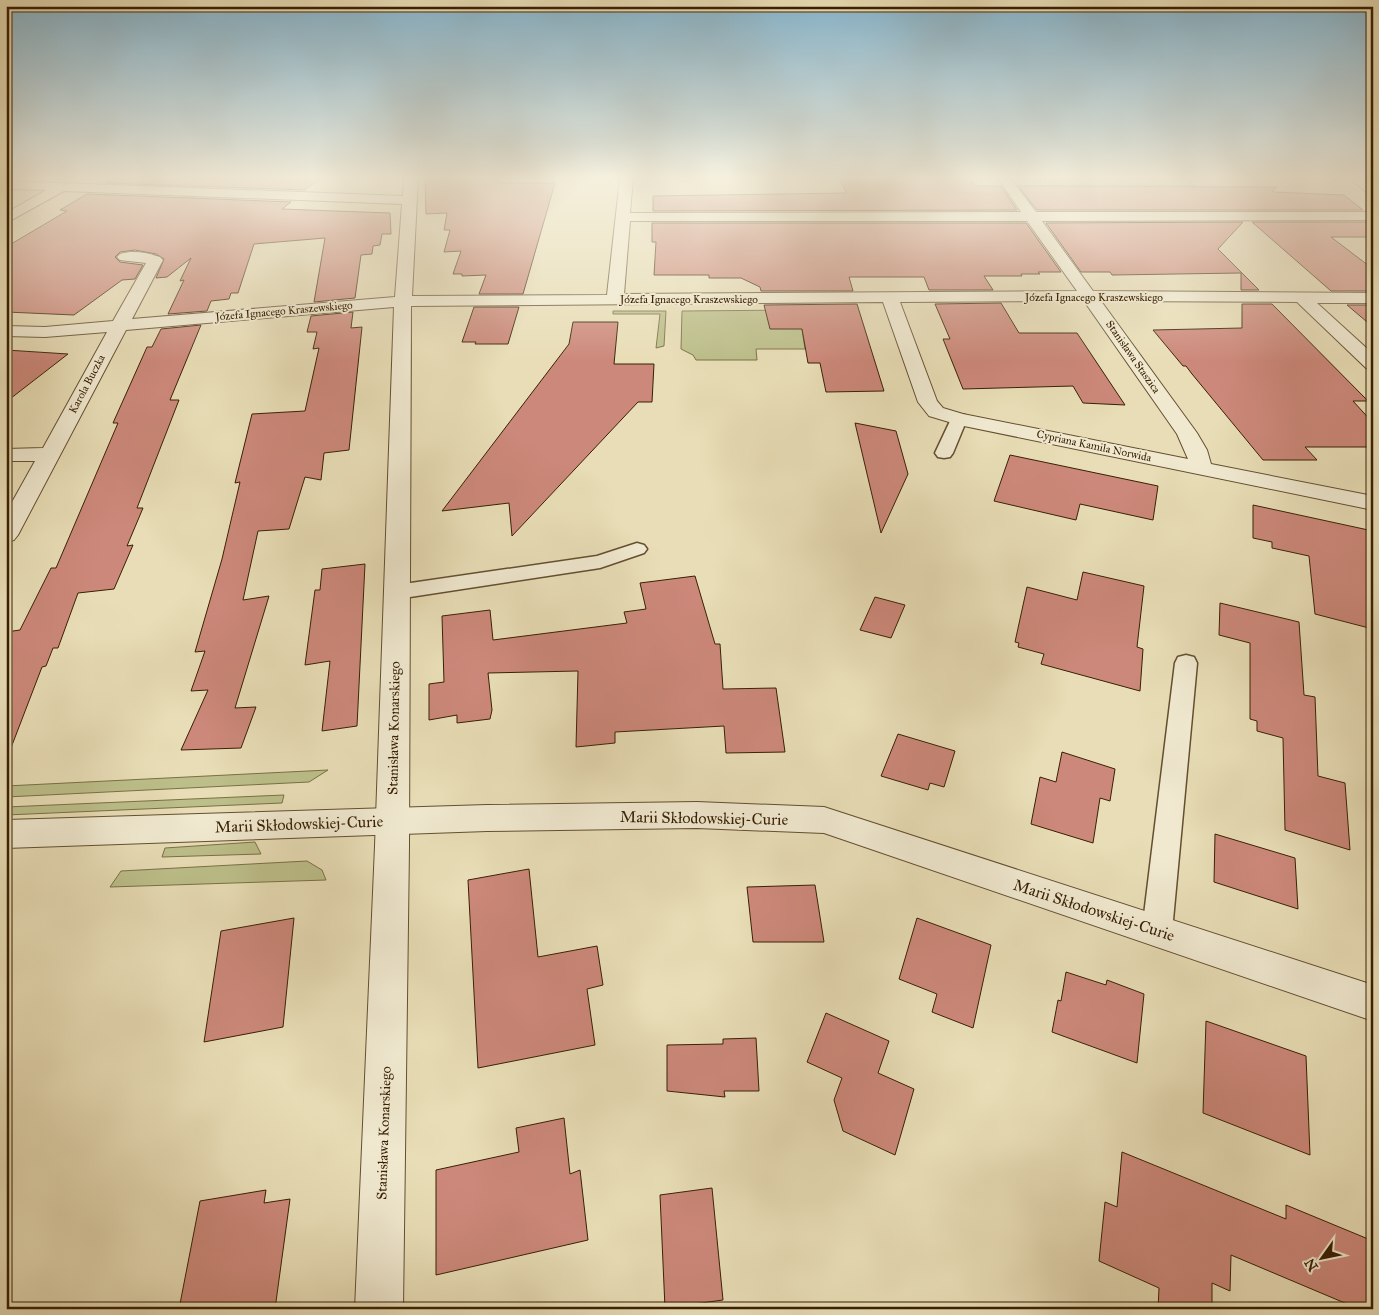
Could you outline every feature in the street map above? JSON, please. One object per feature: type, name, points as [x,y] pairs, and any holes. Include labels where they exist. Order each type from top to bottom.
[{"type":"street","name":"Stanisława Konarskiego","points":[[379,1309],[392,820],[402,301],[406,239]]},
{"type":"street","points":[[615,300],[621,239]]},
{"type":"street","name":"Stanisława Staszica","points":[[1049,239],[1197,449],[1200,458],[1200,468]]},
{"type":"street","name":"Karola Buczka","points":[[6,535],[155,260],[148,258],[125,258]]},
{"type":"street","name":"Józefa Ignacego Kraszewskiego","points":[[6,331],[46,332],[402,301],[1090,296],[1373,298]]},
{"type":"street","name":"Cypriana Kamila Norwida","points":[[890,298],[931,407],[936,412],[959,419],[1373,504]]},
{"type":"street","points":[[1302,298],[1373,364]]},
{"type":"street","points":[[6,455],[50,454]]},
{"type":"street","name":"Marii Skłodowskiej-Curie","points":[[6,834],[392,820],[697,815],[824,820],[1373,1003]]},
{"type":"lane","points":[[944,453],[959,419]]},
{"type":"lane","points":[[397,592],[600,562],[637,549]]},
{"type":"lane","points":[[1156,931],[1186,663]]},
{"type":"green space","points":[[799,310],[805,349],[756,349],[757,360],[696,360],[693,355],[681,349],[682,311]]},
{"type":"green space","points":[[613,311],[666,311],[664,346],[656,348],[660,314],[613,314]]},
{"type":"green space","points":[[328,770],[309,782],[6,797],[6,786]]},
{"type":"green space","points":[[284,795],[282,803],[6,815],[6,807]]},
{"type":"green space","points":[[255,842],[261,854],[162,857],[165,848]]},
{"type":"green space","points":[[307,861],[322,870],[326,880],[110,887],[121,871]]},
{"type":"building","points":[[19,239],[309,239],[254,244],[238,293],[231,293],[229,299],[211,301],[207,311],[168,314],[184,280],[180,281],[191,258],[167,277],[156,278],[164,259],[156,254],[135,250],[120,252],[115,257],[120,262],[143,265],[135,279],[122,280],[74,315],[6,312],[6,247]]},
{"type":"building","points":[[325,239],[381,239],[380,245],[373,246],[372,254],[361,255],[355,298],[314,302]]},
{"type":"building","points":[[447,239],[539,239],[523,294],[479,294],[486,275],[462,276],[462,274],[453,274],[461,251],[444,252]]},
{"type":"building","points":[[652,239],[1038,239],[1061,272],[1038,272],[1040,274],[1021,274],[1022,276],[984,276],[993,290],[929,290],[924,277],[849,277],[853,291],[761,291],[760,287],[741,278],[709,278],[709,275],[654,275],[656,242],[652,242]]},
{"type":"building","points":[[1058,239],[1227,239],[1218,249],[1259,290],[1241,290],[1241,273],[1112,275],[1110,272],[1081,272]]},
{"type":"building","points":[[1272,239],[1334,239],[1373,269],[1373,291],[1331,291]]},
{"type":"building","points":[[1001,303],[1019,333],[1077,333],[1125,405],[1083,403],[1073,386],[963,389],[943,339],[950,339],[935,304]]},
{"type":"building","points":[[857,304],[884,391],[826,392],[820,363],[808,363],[802,329],[770,329],[764,305]]},
{"type":"building","points":[[1242,304],[1272,304],[1368,401],[1353,401],[1373,423],[1373,447],[1305,447],[1317,460],[1263,460],[1186,366],[1183,366],[1153,330],[1242,328]]},
{"type":"building","points":[[1347,305],[1373,305],[1373,327]]},
{"type":"building","points":[[474,307],[519,307],[508,344],[462,342]]},
{"type":"building","points":[[353,312],[351,328],[362,327],[349,450],[324,453],[321,480],[305,477],[289,529],[258,531],[243,600],[269,596],[235,708],[256,707],[241,748],[181,750],[208,690],[191,691],[205,651],[195,652],[222,559],[240,482],[235,483],[252,414],[305,411],[319,348],[313,349],[317,332],[307,332],[311,316]]},
{"type":"building","points":[[573,322],[618,322],[614,364],[654,364],[652,402],[638,402],[512,536],[509,503],[442,511],[569,344]]},
{"type":"building","points":[[201,325],[170,400],[179,400],[137,508],[143,508],[127,546],[133,545],[114,589],[78,593],[58,648],[53,648],[46,666],[42,667],[9,753],[6,753],[6,632],[20,630],[51,568],[56,568],[118,423],[113,423],[147,347],[152,347],[161,329]]},
{"type":"building","points":[[6,350],[68,354],[6,402]]},
{"type":"building","points":[[855,423],[896,431],[908,474],[881,533]]},
{"type":"building","points":[[1010,455],[1158,486],[1153,520],[1080,504],[1076,520],[994,501]]},
{"type":"building","points":[[1253,505],[1373,531],[1373,619],[1368,617],[1369,628],[1315,614],[1309,556],[1272,548],[1272,542],[1253,538]]},
{"type":"building","points":[[365,564],[357,726],[322,731],[330,661],[305,665],[315,590],[320,590],[322,569]]},
{"type":"building","points":[[1083,572],[1144,586],[1137,647],[1143,649],[1140,691],[1041,664],[1044,654],[1018,647],[1019,643],[1015,642],[1027,587],[1077,600]]},
{"type":"building","points":[[695,576],[715,644],[720,644],[723,689],[776,688],[785,752],[726,753],[724,726],[615,732],[615,743],[576,747],[578,671],[488,673],[492,710],[490,719],[457,723],[457,715],[429,720],[429,684],[444,682],[442,616],[490,610],[493,640],[627,623],[624,612],[646,609],[640,583]]},
{"type":"building","points":[[875,597],[905,605],[891,638],[860,630]]},
{"type":"building","points":[[1220,603],[1299,622],[1304,695],[1315,697],[1318,776],[1345,783],[1350,850],[1285,830],[1283,738],[1257,731],[1257,721],[1250,719],[1250,643],[1219,635]]},
{"type":"building","points":[[898,734],[955,751],[944,787],[930,783],[928,790],[881,776]]},
{"type":"building","points":[[1062,752],[1115,769],[1110,801],[1100,798],[1093,843],[1031,824],[1040,777],[1056,782]]},
{"type":"building","points":[[1215,834],[1295,858],[1298,909],[1214,882]]},
{"type":"building","points":[[529,869],[538,957],[597,946],[603,985],[587,989],[595,1045],[478,1068],[468,880]]},
{"type":"building","points":[[815,885],[824,942],[753,942],[747,887]]},
{"type":"building","points":[[294,918],[283,1027],[204,1042],[221,931]]},
{"type":"building","points":[[917,918],[991,945],[973,1028],[932,1012],[937,994],[899,979]]},
{"type":"building","points":[[1066,972],[1106,985],[1107,980],[1144,994],[1137,1063],[1052,1032],[1058,1000],[1061,1001]]},
{"type":"building","points":[[826,1013],[889,1041],[878,1073],[914,1089],[895,1155],[843,1131],[834,1100],[842,1078],[807,1062]]},
{"type":"building","points":[[1206,1021],[1306,1056],[1310,1155],[1203,1113]]},
{"type":"building","points":[[756,1038],[759,1091],[724,1091],[725,1097],[667,1091],[667,1045],[723,1044],[723,1039]]},
{"type":"building","points":[[564,1118],[570,1174],[580,1170],[588,1240],[436,1275],[436,1170],[519,1152],[516,1128]]},
{"type":"building","points":[[1122,1152],[1286,1219],[1286,1205],[1373,1241],[1373,1309],[1359,1309],[1231,1255],[1230,1291],[1212,1283],[1212,1309],[1158,1309],[1159,1288],[1099,1261],[1105,1202],[1117,1207]]},
{"type":"building","points":[[712,1188],[723,1300],[665,1308],[660,1195]]},
{"type":"building","points":[[266,1190],[264,1203],[290,1199],[275,1309],[179,1309],[200,1201]]}]
